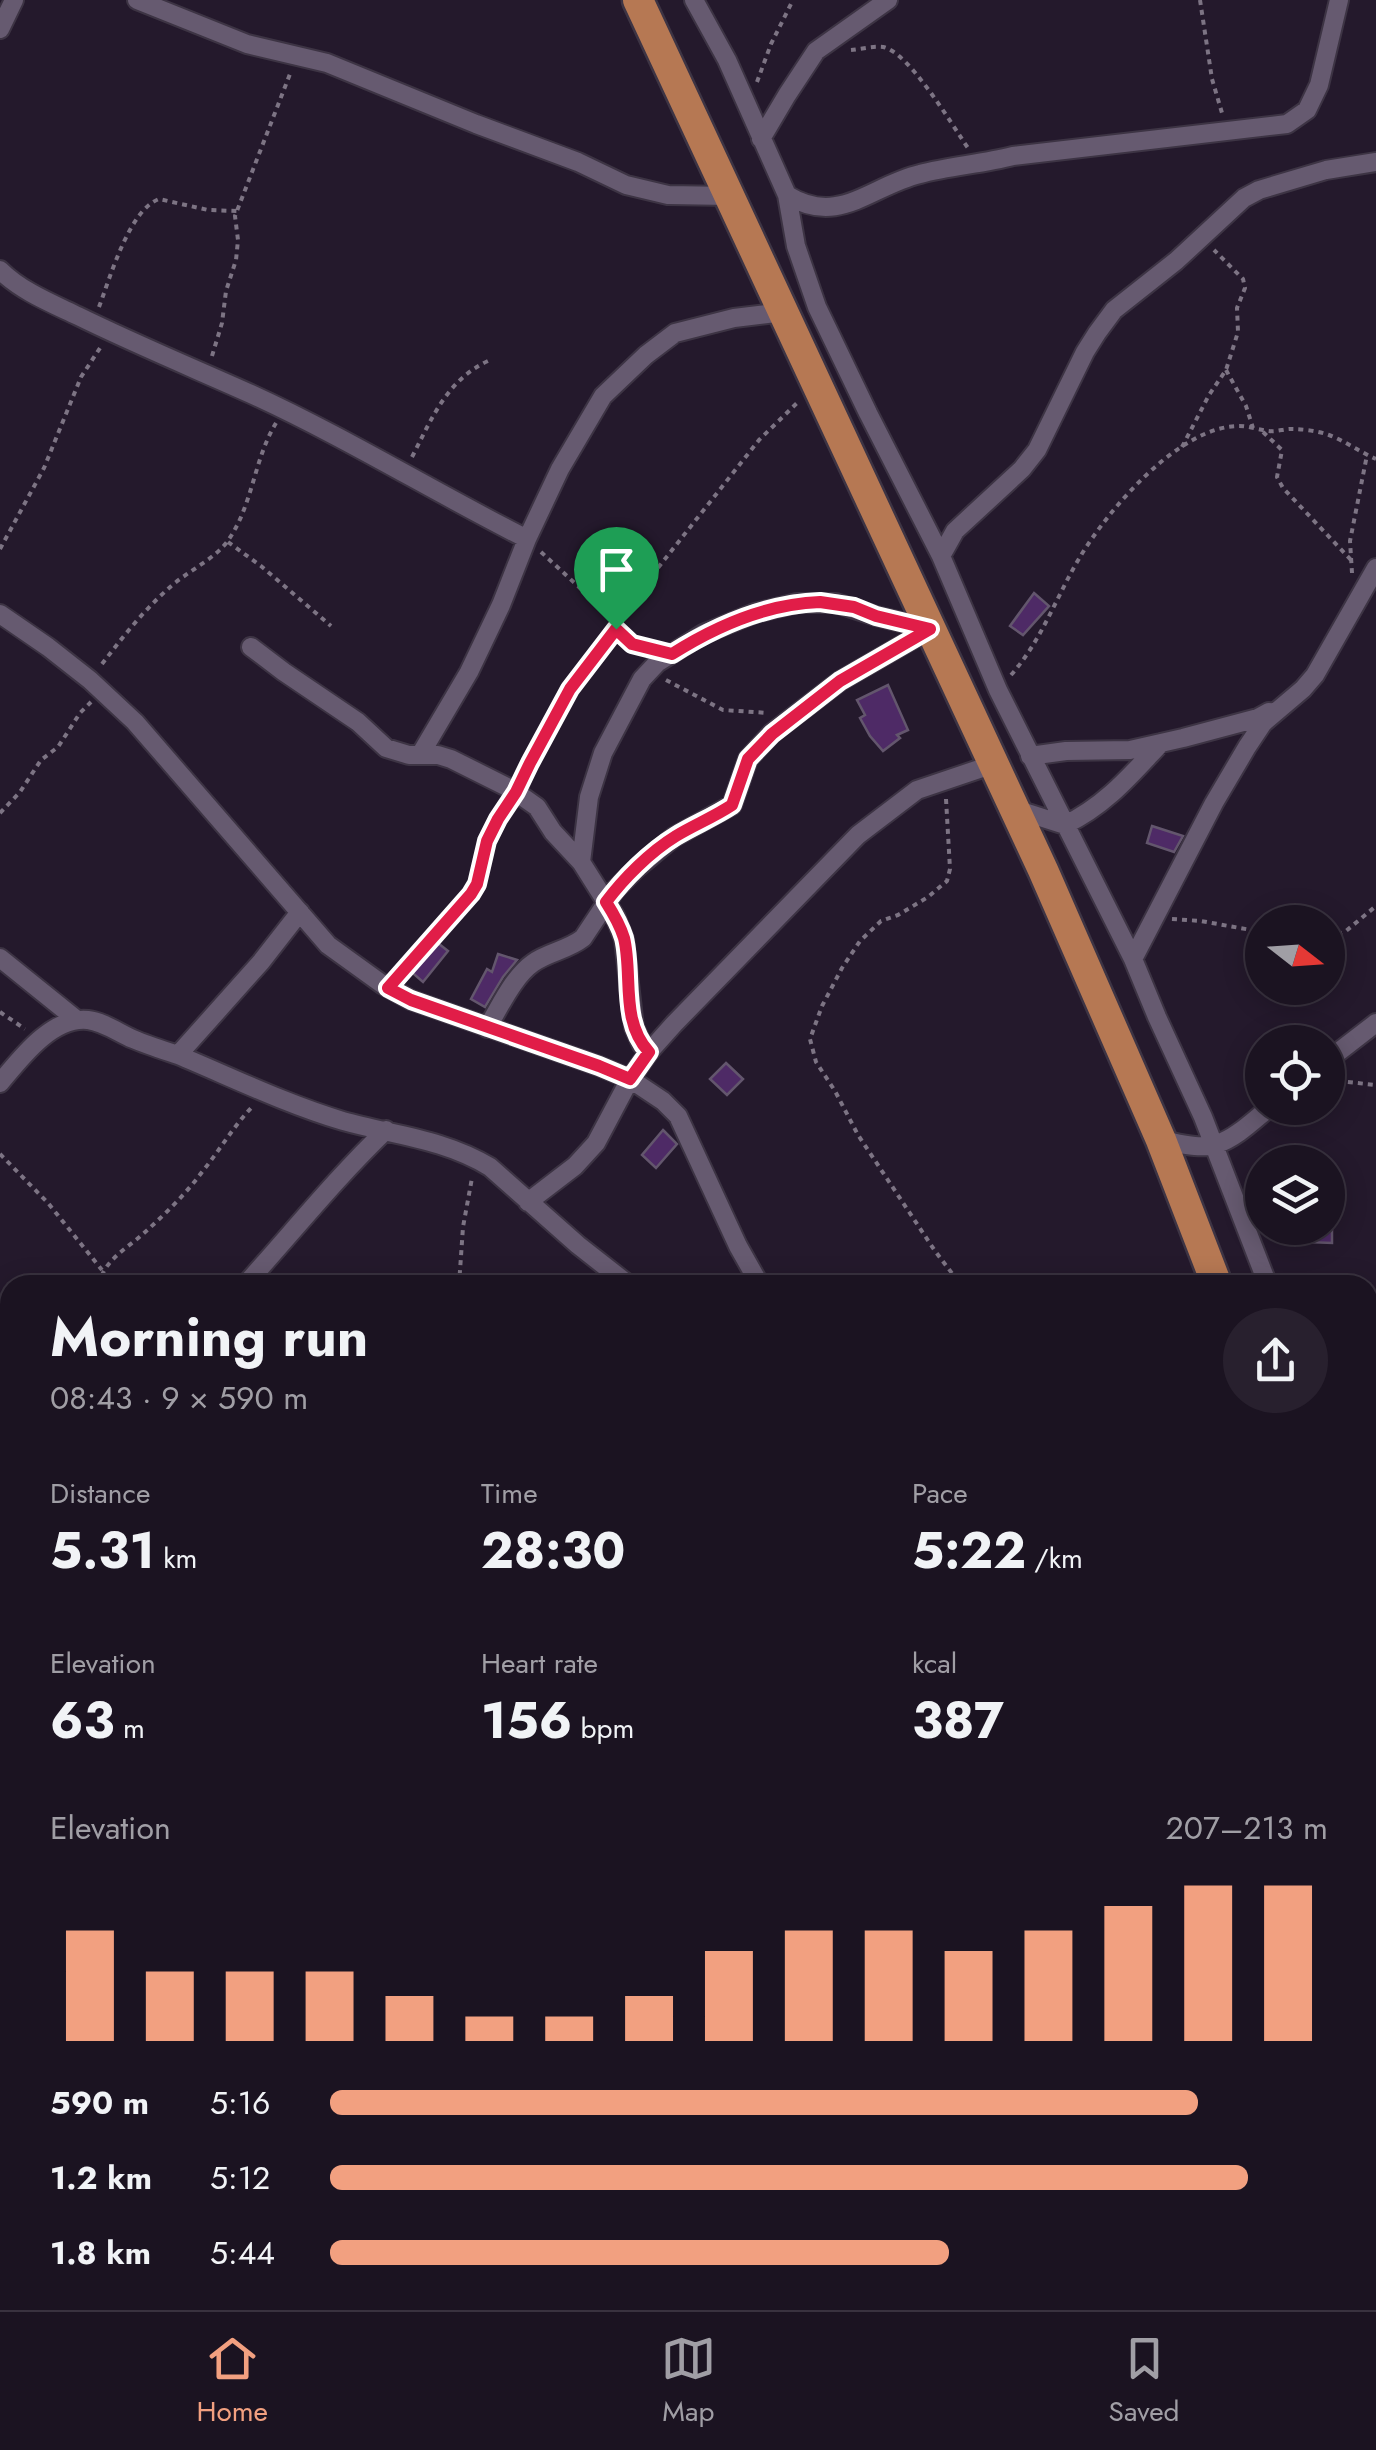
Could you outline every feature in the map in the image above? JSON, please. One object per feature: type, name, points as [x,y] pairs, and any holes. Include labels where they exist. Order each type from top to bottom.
[{"type":"highway","points":[[638,0],[1015,809],[1161,1140],[1213,1275]]},
{"type":"street","points":[[0,29],[14,0]]},
{"type":"street","points":[[137,0],[247,44],[327,63],[578,162],[626,185],[668,195],[730,196]]},
{"type":"street","points":[[694,0],[727,60],[787,195],[796,246],[817,308],[941,556],[1030,756],[1133,958],[1203,1117],[1264,1275]]},
{"type":"street","points":[[762,139],[816,52],[888,0]]},
{"type":"street","points":[[787,195],[808,206],[837,208],[920,174],[1013,156],[1287,124],[1307,110],[1319,85],[1339,0]]},
{"type":"street","points":[[941,556],[954,531],[1022,470],[1037,450],[1091,342],[1114,310],[1258,190],[1326,170],[1376,162]]},
{"type":"street","points":[[0,270],[41,298],[284,410],[526,539]]},
{"type":"street","points":[[420,756],[469,672],[501,605],[526,539],[603,396],[675,332],[734,318],[784,312]]},
{"type":"street","points":[[1030,756],[1130,750],[1258,718],[1303,689],[1368,580]]},
{"type":"street","points":[[581,862],[589,798],[603,753],[648,670],[704,634],[796,603],[836,603],[930,629]]},
{"type":"street","points":[[0,614],[48,647],[135,722],[328,945],[411,1000],[599,1066],[630,1079],[663,1102],[678,1116],[754,1275]]},
{"type":"street","points":[[487,1028],[529,965],[583,938],[615,890],[637,868],[674,837],[732,805],[753,752],[840,681],[930,629]]},
{"type":"street","points":[[251,647],[358,722],[386,748],[400,754],[451,759],[537,807],[581,862],[624,939],[634,1026],[649,1052]]},
{"type":"street","points":[[1133,958],[1214,803],[1263,724],[1283,704]]},
{"type":"street","points":[[1015,809],[1065,825],[1120,788],[1161,743]]},
{"type":"street","points":[[528,1202],[566,1174],[596,1143],[649,1052],[858,835],[917,790],[994,764]]},
{"type":"street","points":[[178,1054],[262,962],[300,912]]},
{"type":"street","points":[[0,958],[78,1020]]},
{"type":"street","points":[[0,1083],[40,1038],[78,1020],[99,1023],[268,1095],[346,1122],[428,1140],[476,1159],[617,1275]]},
{"type":"street","points":[[1345,1047],[1376,1023]]},
{"type":"street","points":[[1161,1140],[1214,1145],[1248,1125]]},
{"type":"street","points":[[254,1275],[326,1191],[386,1130]]},
{"type":"path","points":[[747,106],[771,44],[794,0]]},
{"type":"path","points":[[1200,0],[1212,79],[1227,132]]},
{"type":"path","points":[[816,52],[882,47],[895,53],[915,72],[980,164]]},
{"type":"path","points":[[206,374],[236,260],[235,216],[296,56]]},
{"type":"path","points":[[93,324],[128,236],[152,202],[160,199],[208,210],[237,211]]},
{"type":"path","points":[[1182,447],[1226,370],[1238,332],[1237,308],[1246,284],[1231,265],[1201,240]]},
{"type":"path","points":[[0,549],[44,468],[81,377],[97,350],[114,334]]},
{"type":"path","points":[[398,470],[413,456],[439,404],[468,370],[488,361]]},
{"type":"path","points":[[1226,370],[1256,428],[1282,450],[1277,472],[1283,488],[1368,580]]},
{"type":"path","points":[[388,988],[471,894],[487,841],[570,689],[616,629],[631,602],[759,440],[817,384]]},
{"type":"path","points":[[0,813],[41,760],[58,747],[140,617],[170,586],[228,542],[264,448],[284,410]]},
{"type":"path","points":[[998,690],[1025,659],[1079,559],[1108,515],[1166,457],[1182,447],[1208,432],[1238,426],[1270,432],[1290,429],[1326,434],[1376,459]]},
{"type":"path","points":[[1352,560],[1350,541],[1367,455]]},
{"type":"path","points":[[526,539],[579,586],[632,644],[672,654]]},
{"type":"path","points":[[228,542],[331,626]]},
{"type":"path","points":[[648,670],[723,710],[753,714],[800,712]]},
{"type":"path","points":[[948,780],[947,881],[928,897],[882,921],[860,941],[822,1006],[810,1039],[816,1062],[858,1135],[953,1275]]},
{"type":"path","points":[[1345,931],[1376,906]]},
{"type":"path","points":[[1152,920],[1184,918],[1245,929]]},
{"type":"path","points":[[0,1012],[40,1038]]},
{"type":"path","points":[[1345,1082],[1376,1085]]},
{"type":"path","points":[[102,1275],[110,1261],[178,1200],[241,1118],[268,1095]]},
{"type":"path","points":[[0,1154],[48,1203],[103,1271]]},
{"type":"path","points":[[460,1275],[463,1226],[476,1159]]},
{"type":"building","points":[[1034,593],[1049,606],[1023,635],[1010,626]]},
{"type":"building","points":[[888,685],[908,730],[897,735],[900,738],[883,751],[860,718],[865,715],[857,700]]},
{"type":"building","points":[[1152,826],[1183,836],[1174,852],[1147,843]]},
{"type":"building","points":[[434,940],[448,951],[423,982],[408,969]]},
{"type":"building","points":[[498,954],[517,960],[485,1007],[471,999],[487,969],[492,972]]},
{"type":"building","points":[[726,1063],[743,1079],[727,1095],[710,1079]]},
{"type":"building","points":[[663,1130],[677,1144],[656,1168],[642,1155]]},
{"type":"route","points":[[820,602],[854,607],[930,629],[840,681],[772,734],[748,759],[732,805],[674,837],[637,868],[606,902],[624,939],[634,1026],[649,1052],[630,1079],[411,1000],[388,988],[471,894],[498,819],[570,689],[616,629],[632,644],[672,654],[704,634],[755,614],[796,603],[820,602]]}]
